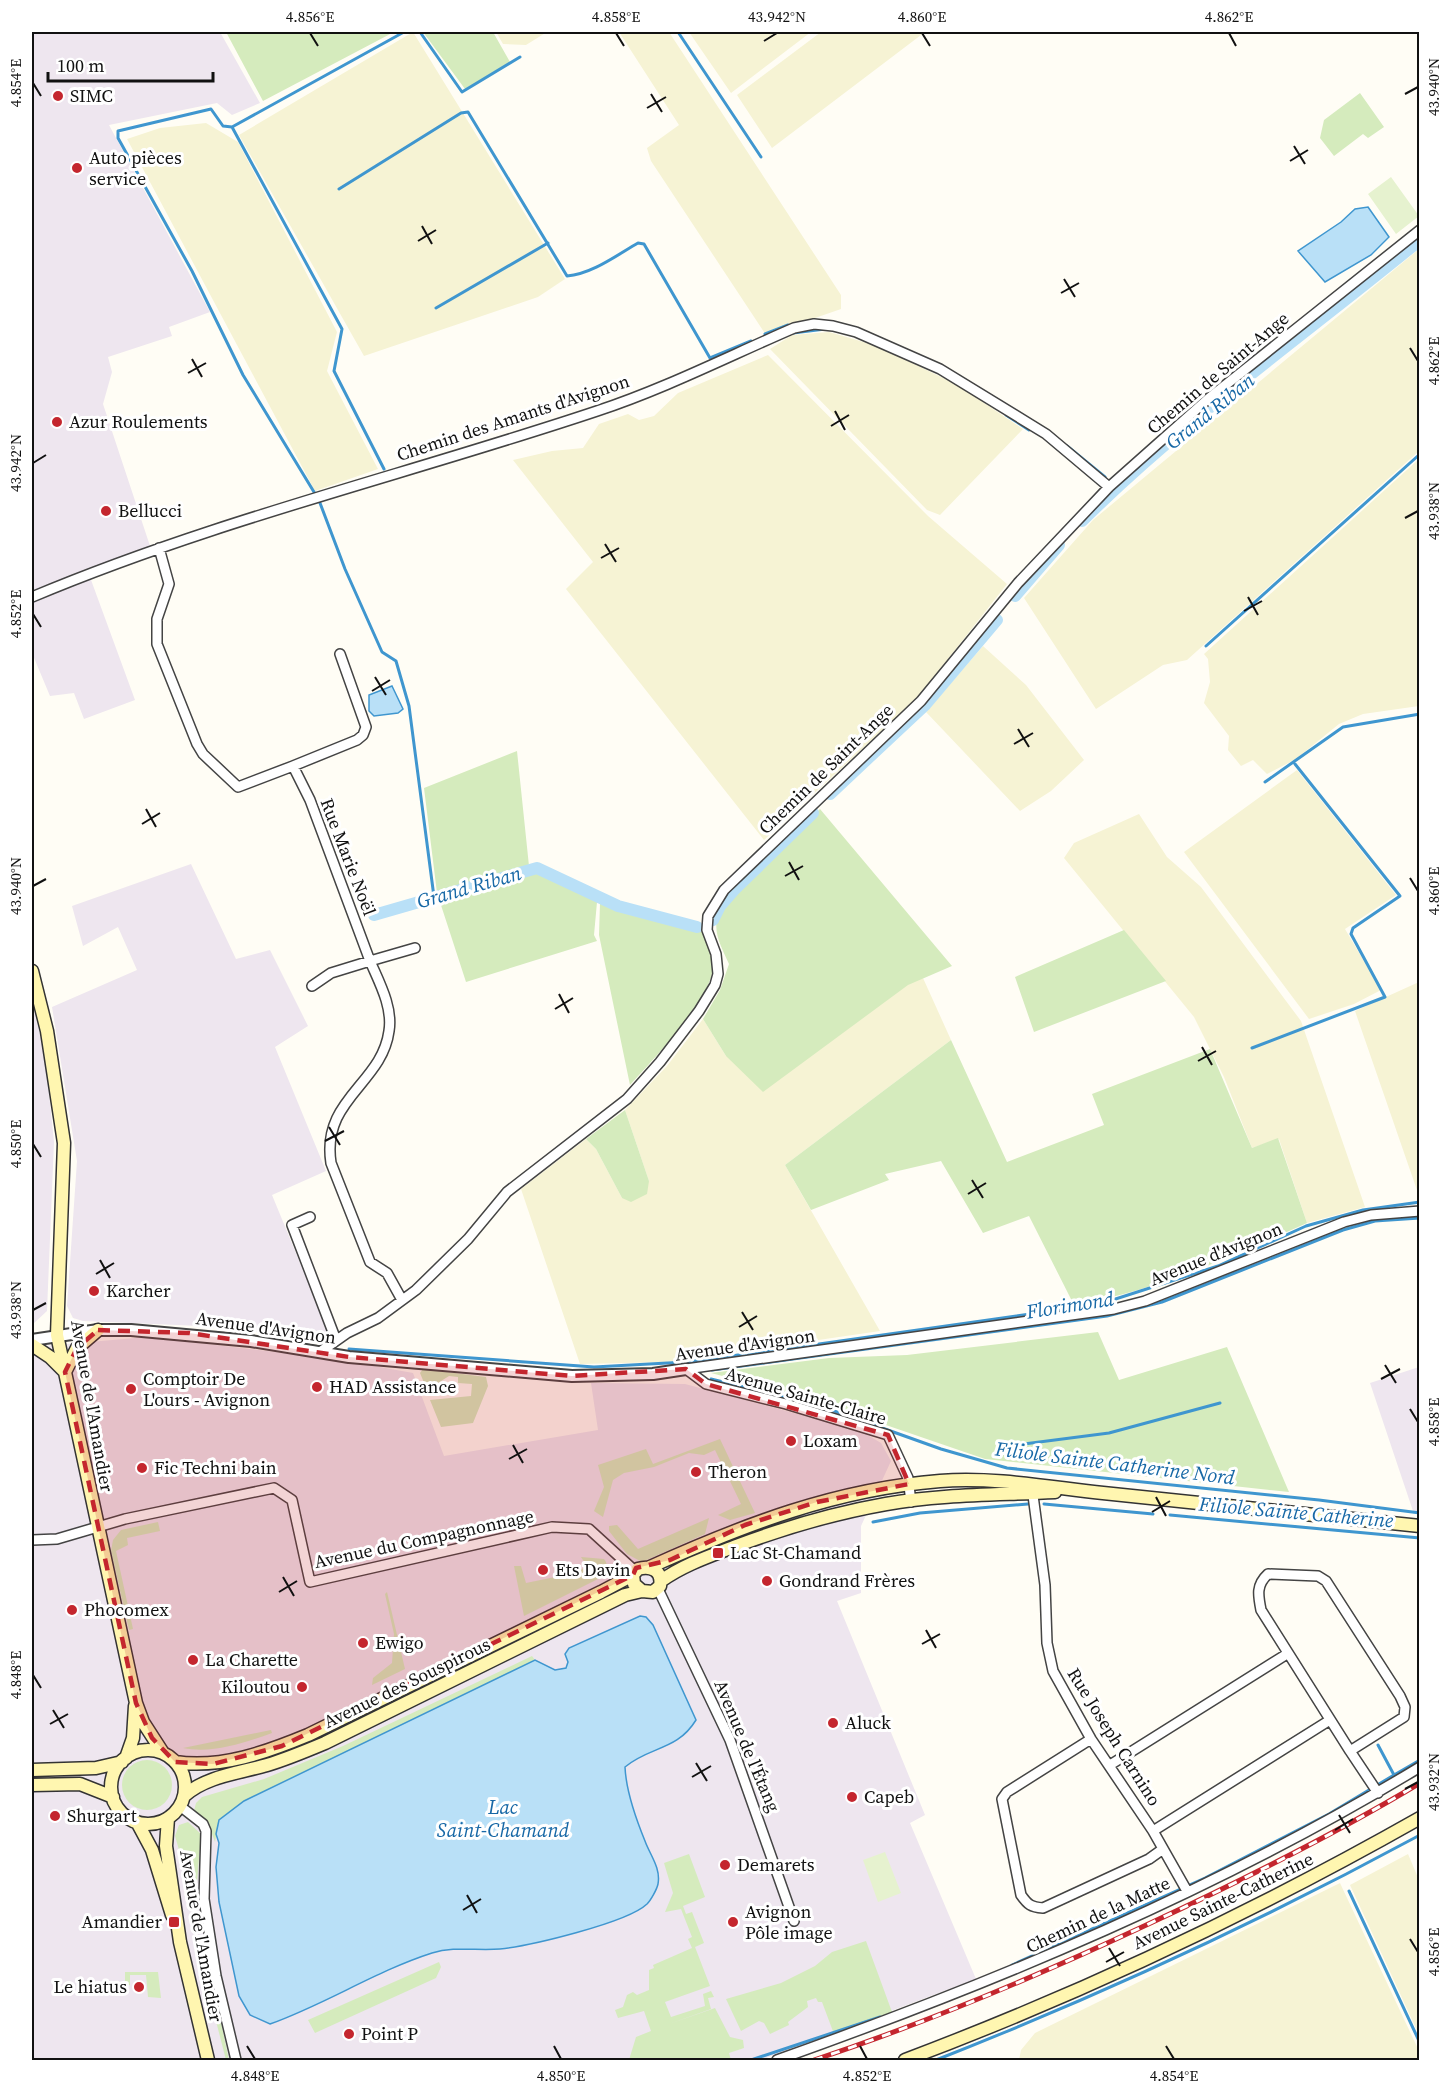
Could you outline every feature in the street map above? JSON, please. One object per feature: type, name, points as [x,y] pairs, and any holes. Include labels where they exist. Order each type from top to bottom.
[{"type":"main road","name":"Avenue de l'Amandier","points":[[32,971],[47,1031],[64,1143],[57,1335],[136,1703],[143,1722],[163,1754]]},
{"type":"main road","points":[[32,1345],[50,1357],[65,1372],[77,1348],[98,1330]]},
{"type":"main road","points":[[1032,1488],[866,1508],[793,1526],[699,1561],[660,1585],[642,1591],[634,1584],[634,1573],[745,1525],[817,1502],[909,1484],[971,1480],[1419,1526]]},
{"type":"main road","points":[[650,1568],[659,1574],[660,1585]]},
{"type":"main road","name":"Avenue des Souspirous","points":[[175,1762],[213,1764],[282,1746],[634,1573]]},
{"type":"main road","name":"Avenue des Souspirous","points":[[182,1801],[191,1789],[212,1780],[293,1757],[325,1743],[625,1596],[642,1591]]},
{"type":"main road","name":"Avenue de l'Amandier","points":[[124,1760],[133,1738],[136,1703]]},
{"type":"main road","points":[[32,1770],[96,1768],[124,1760],[144,1750],[163,1754],[175,1762],[185,1784],[182,1801],[168,1818],[148,1824],[138,1822],[122,1813],[113,1797],[112,1778],[124,1760]]},
{"type":"main road","points":[[32,1785],[80,1784],[113,1797]]},
{"type":"main road","name":"Avenue de l'Amandier","points":[[168,1818],[166,1846],[180,1942],[208,2061]]},
{"type":"main road","name":"Avenue Sainte-Catherine","points":[[904,2061],[1110,1977],[1257,1907],[1419,1818]]},
{"type":"main road","points":[[138,1822],[152,1850],[180,1942]]},
{"type":"street","name":"Chemin de Saint-Ange","points":[[320,1352],[336,1340],[378,1318],[416,1290],[468,1239],[507,1192],[627,1099],[660,1062],[699,1011],[715,985],[718,974],[716,954],[707,930],[708,916],[724,890],[921,700],[1018,583],[1109,487],[1208,399],[1419,230]]},
{"type":"street","name":"Chemin des Amants d'Avignon","points":[[32,597],[118,561],[599,411],[794,328],[814,324],[856,332],[950,374],[1046,434],[1109,487]]},
{"type":"street","points":[[159,548],[169,584],[157,619],[157,644],[203,754],[226,773],[238,787],[357,740],[363,735],[366,727],[340,654]]},
{"type":"street","name":"Rue Marie Noël","points":[[293,766],[310,800],[387,1002],[390,1031],[383,1050],[340,1110],[331,1131],[329,1149],[330,1163],[370,1262],[387,1273],[402,1300]]},
{"type":"street","points":[[312,986],[331,973],[415,948]]},
{"type":"street","name":"Avenue d'Avignon","points":[[32,1340],[98,1330],[189,1333],[412,1363],[572,1376],[653,1374],[1114,1309],[1166,1293],[1344,1222],[1371,1215],[1419,1211]]},
{"type":"street","points":[[310,1217],[292,1225],[336,1340]]},
{"type":"street","name":"Avenue Sainte-Claire","points":[[686,1369],[706,1384],[786,1404],[888,1435],[909,1484],[911,1502]]},
{"type":"street","name":"Avenue du Compagnonnage","points":[[97,1528],[125,1519],[274,1488],[292,1500],[310,1582],[552,1527],[588,1529],[634,1573]]},
{"type":"street","name":"Rue Joseph Carnino","points":[[1032,1488],[1044,1585],[1047,1643],[1053,1671],[1091,1739],[1153,1831],[1187,1892]]},
{"type":"street","points":[[32,1540],[57,1539],[97,1528]]},
{"type":"street","points":[[1350,1750],[1404,1717],[1405,1707],[1326,1581],[1318,1576],[1268,1574],[1260,1581],[1257,1594],[1261,1610],[1287,1654],[1378,1793]]},
{"type":"street","name":"Avenue de l'Étang","points":[[660,1585],[730,1740],[794,1921]]},
{"type":"street","points":[[1110,1765],[1287,1654]]},
{"type":"street","points":[[1153,1831],[1330,1720]]},
{"type":"street","points":[[1091,1739],[1006,1792],[1002,1799],[1021,1895],[1031,1907],[1043,1908],[1149,1859],[1163,1849]]},
{"type":"street","name":"Chemin de la Matte","points":[[777,2061],[931,2005],[1030,1965],[1187,1892],[1308,1832],[1419,1767]]},
{"type":"street","points":[[182,1801],[206,1831],[204,1899],[216,1976],[236,2061]]},
{"type":"highlighted area","points":[[98,1330],[189,1333],[349,1357],[572,1376],[686,1369],[706,1384],[888,1435],[908,1478],[909,1484],[817,1502],[745,1525],[670,1560],[636,1568],[633,1575],[282,1746],[213,1764],[175,1762],[152,1738],[136,1703],[65,1372],[77,1348]]},
{"type":"shaded area","points":[[32,32],[220,32],[260,103],[232,115],[217,103],[109,125],[210,312],[169,327],[172,336],[108,357],[112,372],[103,404],[150,546],[87,569],[135,700],[84,719],[74,693],[50,696],[32,653]]},
{"type":"shaded area","points":[[413,32],[565,279],[538,297],[364,356],[239,135]]},
{"type":"shaded area","points":[[496,32],[547,32],[526,45],[503,44]]},
{"type":"shaded area","points":[[619,32],[669,32],[841,295],[841,309],[766,335],[651,161],[647,148],[679,125]]},
{"type":"shaded area","points":[[689,32],[811,32],[731,93]]},
{"type":"shaded area","points":[[821,32],[925,32],[772,148],[737,95]]},
{"type":"shaded area","points":[[206,123],[238,142],[337,332],[327,371],[378,469],[315,491],[127,139],[160,128]]},
{"type":"shaded area","points":[[1419,249],[1419,451],[1187,660],[1163,665],[1096,709],[1024,598],[1093,520]]},
{"type":"shaded area","points":[[829,332],[874,345],[956,384],[1023,429],[940,515],[927,510],[770,349],[792,335]]},
{"type":"shaded area","points":[[768,355],[928,516],[1007,584],[918,697],[764,840],[566,589],[593,562],[513,460],[552,451],[583,448],[599,424],[628,414],[639,420],[654,416],[678,393]]},
{"type":"shaded area","points":[[1419,459],[1419,706],[1363,714],[1339,724],[1296,759],[1267,774],[1253,760],[1241,766],[1228,750],[1229,736],[1204,703],[1210,682],[1208,659],[1204,654]]},
{"type":"shaded area","points":[[983,646],[1026,685],[1084,760],[1051,791],[1020,811],[926,712]]},
{"type":"shaded area","points":[[1297,770],[1396,895],[1345,929],[1381,990],[1354,1004],[1309,1019],[1184,852]]},
{"type":"shaded area","points":[[1139,814],[1167,857],[1201,887],[1301,1021],[1365,1207],[1307,1223],[1279,1139],[1252,1148],[1224,1077],[1194,1017],[1064,858],[1074,843]]},
{"type":"shaded area","points":[[191,864],[236,959],[270,950],[308,1026],[275,1047],[326,1171],[272,1195],[329,1333],[311,1338],[200,1326],[83,1321],[73,1318],[67,1306],[77,1161],[52,1007],[137,970],[118,927],[83,946],[72,906]]},
{"type":"shaded area","points":[[923,978],[951,1040],[785,1165],[880,1331],[667,1362],[580,1364],[521,1189],[586,1139],[596,1149],[622,1198],[649,1181],[625,1110],[667,1066],[703,1019],[726,1056]]},
{"type":"shaded area","points":[[1419,982],[1419,1196],[1355,1011]]},
{"type":"shaded area","points":[[32,1003],[45,1054],[54,1142],[47,1311],[32,1325]]},
{"type":"shaded area","points":[[147,1337],[335,1359],[413,1373],[444,1456],[598,1430],[591,1383],[685,1384],[861,1431],[881,1443],[891,1461],[861,1526],[861,1593],[837,1601],[925,1815],[910,1823],[976,1979],[761,2060],[32,2060],[32,1347]]},
{"type":"shaded area","points":[[1420,1367],[1419,1512],[1413,1511],[1370,1383]]},
{"type":"shaded area","points":[[1408,1854],[1419,1880],[1419,2035],[1350,1885]]},
{"type":"shaded area","points":[[1340,1883],[1419,2051],[1419,2060],[1019,2060],[1021,2050],[1035,2033]]},
{"type":"green space","points":[[226,32],[394,32],[263,101]]},
{"type":"green space","points":[[423,32],[493,32],[510,62],[465,89]]},
{"type":"green space","points":[[1360,93],[1384,127],[1368,138],[1363,134],[1334,156],[1320,138],[1324,120]]},
{"type":"green space","points":[[1391,177],[1419,216],[1396,234],[1368,194]]},
{"type":"green space","points":[[517,751],[529,866],[437,893],[424,788]]},
{"type":"green space","points":[[820,809],[952,966],[908,985],[763,1092],[726,1056],[703,1019],[720,990],[729,964],[716,928],[718,916],[735,891]]},
{"type":"green space","points":[[536,872],[597,902],[594,935],[597,941],[466,982],[439,899]]},
{"type":"green space","points":[[600,903],[703,932],[713,963],[705,992],[694,1009],[630,1085],[599,935]]},
{"type":"green space","points":[[1124,930],[1166,981],[1034,1032],[1015,977]]},
{"type":"green space","points":[[951,1040],[1007,1162],[1104,1125],[1092,1094],[1210,1049],[1252,1148],[1278,1138],[1307,1223],[1193,1272],[1134,1291],[1074,1305],[1029,1216],[983,1233],[941,1161],[885,1174],[889,1180],[811,1210],[785,1165]]},
{"type":"green space","points":[[625,1110],[649,1181],[647,1194],[631,1202],[622,1198],[596,1149],[586,1139]]},
{"type":"green space","points":[[1098,1332],[1119,1380],[1227,1347],[1289,1492],[985,1459],[813,1400],[711,1373],[829,1358],[907,1355]]},
{"type":"green space","points":[[423,1369],[486,1377],[488,1386],[473,1423],[441,1427],[430,1400],[471,1396],[472,1384],[458,1383],[458,1377],[449,1376],[427,1390],[420,1373]]},
{"type":"green space","points":[[720,1439],[755,1513],[730,1520],[718,1515],[741,1504],[715,1450],[704,1455],[689,1453],[654,1467],[624,1473],[613,1480],[603,1517],[594,1511],[604,1487],[598,1465],[646,1449],[653,1464]]},
{"type":"green space","points":[[709,1518],[705,1534],[642,1562],[627,1554],[609,1531],[609,1526],[617,1525],[638,1549]]},
{"type":"green space","points":[[158,1522],[160,1531],[127,1538],[128,1545],[116,1551],[133,1629],[129,1630],[111,1551],[113,1540],[121,1530]]},
{"type":"green space","points":[[581,1557],[604,1559],[607,1568],[602,1577],[524,1616],[514,1566],[521,1566],[526,1583],[565,1575],[564,1566],[579,1571],[587,1566]]},
{"type":"green space","points":[[387,1592],[405,1669],[372,1685],[373,1678],[392,1663],[394,1634],[385,1594]]},
{"type":"green space","points":[[532,1656],[535,1660],[388,1731],[219,1820],[215,1842],[208,1823],[194,1811],[196,1803],[202,1797],[264,1779],[343,1746]]},
{"type":"green space","points":[[271,1730],[272,1733],[217,1749],[183,1748]]},
{"type":"green space","points":[[142,1760],[152,1760],[165,1767],[172,1780],[172,1790],[165,1803],[152,1810],[142,1810],[133,1806],[126,1799],[122,1790],[122,1780],[126,1771],[133,1764]]},
{"type":"green space","points":[[188,1822],[201,1834],[197,1883],[186,1874],[175,1836],[179,1825]]},
{"type":"green space","points":[[885,1852],[901,1893],[878,1902],[863,1860]]},
{"type":"green space","points":[[689,1854],[705,1897],[683,1906],[686,1914],[692,1912],[704,1943],[695,1947],[710,1986],[665,2002],[671,2017],[705,2006],[703,1994],[711,1991],[714,1997],[708,1998],[711,2009],[669,2024],[715,2008],[730,2037],[743,2040],[744,2048],[729,2053],[731,2060],[629,2060],[636,2037],[651,2031],[644,2011],[618,2018],[615,2010],[623,2007],[627,1995],[633,1992],[637,1995],[649,1990],[649,1970],[654,1968],[653,1965],[692,1948],[688,1939],[692,1937],[681,1909],[665,1912],[673,1893],[664,1863]]},
{"type":"green space","points":[[866,1941],[892,2012],[834,2034],[822,2002],[818,2002],[816,1998],[807,2001],[808,2007],[788,2022],[789,2025],[770,2034],[764,2023],[759,2021],[741,2031],[726,1999],[781,1983],[815,1966],[832,1952]]},
{"type":"green space","points":[[206,1952],[229,2060],[226,2060],[200,1959]]},
{"type":"green space","points":[[439,1962],[441,1967],[436,1978],[315,2033],[308,2020]]},
{"type":"green space","points":[[125,1972],[158,1972],[161,1998],[148,1997],[146,1975],[130,1975],[130,1985],[125,1986]]},
{"type":"water","points":[[1368,207],[1389,237],[1371,255],[1325,282],[1298,251],[1341,222],[1355,209]]},
{"type":"water","points":[[392,686],[403,709],[398,713],[374,716],[369,711],[369,695]]},
{"type":"water","name":"Lac Saint-Chamand","points":[[640,1616],[646,1617],[653,1625],[696,1720],[689,1730],[672,1743],[634,1760],[625,1767],[632,1805],[659,1878],[647,1904],[620,1919],[532,1943],[500,1949],[457,1949],[432,1953],[411,1960],[270,2024],[250,2015],[239,1996],[219,1902],[216,1867],[219,1843],[216,1834],[219,1820],[244,1801],[535,1660],[555,1670],[566,1668],[568,1662],[565,1654],[569,1648]]},
{"type":"waterway","points":[[314,492],[243,375],[192,271],[118,138],[118,131],[211,109],[223,126],[232,127],[404,32]]},
{"type":"waterway","points":[[420,32],[462,92],[520,57]]},
{"type":"waterway","points":[[678,32],[761,157]]},
{"type":"waterway","points":[[339,189],[461,113],[468,112],[567,276],[586,272],[638,243],[644,244],[710,358],[751,341]]},
{"type":"waterway","points":[[232,127],[342,329],[334,371],[384,469]]},
{"type":"waterway","name":"Grand Riban","points":[[1082,521],[1205,411],[1420,240]]},
{"type":"waterway","points":[[436,308],[548,243]]},
{"type":"waterway","points":[[765,334],[788,325]]},
{"type":"waterway","points":[[793,333],[825,329]]},
{"type":"waterway","points":[[1006,415],[1029,430]]},
{"type":"waterway","points":[[1067,446],[1105,477]]},
{"type":"waterway","points":[[1206,646],[1420,454]]},
{"type":"waterway","points":[[320,503],[345,569],[382,652],[396,661],[409,706],[434,897]]},
{"type":"waterway","name":"Grand Riban","points":[[1015,596],[1059,545]]},
{"type":"waterway","name":"Grand Riban","points":[[830,794],[926,704],[997,620]]},
{"type":"waterway","points":[[1265,782],[1343,727],[1420,714]]},
{"type":"waterway","points":[[1252,1048],[1385,997],[1351,934],[1353,928],[1400,896],[1295,764]]},
{"type":"waterway","name":"Grand Riban","points":[[713,920],[720,906],[734,890],[813,813]]},
{"type":"waterway","name":"Grand Riban","points":[[374,915],[537,868],[618,906],[697,927]]},
{"type":"waterway","points":[[349,1349],[594,1367],[686,1362],[798,1347],[1100,1304],[1218,1266],[1306,1226],[1363,1210],[1420,1202]]},
{"type":"waterway","name":"Florimond","points":[[712,1370],[1107,1316],[1162,1302],[1343,1230],[1375,1221],[1420,1218]]},
{"type":"waterway","name":"Filiole Sainte Catherine Nord","points":[[711,1379],[815,1404],[941,1449],[1007,1468],[1319,1500],[1420,1513]]},
{"type":"waterway","points":[[1016,1445],[1109,1433],[1220,1403]]},
{"type":"waterway","name":"Filiole Sainte Catherine","points":[[873,1522],[920,1513],[1028,1504]]},
{"type":"waterway","name":"Filiole Sainte Catherine","points":[[1044,1504],[1153,1514]]},
{"type":"waterway","name":"Filiole Sainte Catherine","points":[[1170,1515],[1420,1538]]},
{"type":"waterway","points":[[1378,1745],[1394,1775],[1420,1760]]},
{"type":"waterway","points":[[1012,1965],[1205,1878],[1329,1814],[1394,1775]]},
{"type":"waterway","points":[[936,2060],[1181,1955],[1301,1897],[1420,1835]]},
{"type":"waterway","points":[[1349,1891],[1420,2043]]},
{"type":"waterway","points":[[751,2060],[880,2017]]},
{"type":"railway","points":[[814,2060],[939,2015],[1102,1946],[1283,1859],[1420,1783]]},
{"type":"place","name":"SIMC","points":[[58,96]]},
{"type":"place","name":"Auto pièces service","points":[[77,168]]},
{"type":"place","name":"Azur Roulements","points":[[57,422]]},
{"type":"place","name":"Bellucci","points":[[106,511]]},
{"type":"place","name":"Karcher","points":[[94,1291]]},
{"type":"place","name":"HAD Assistance","points":[[317,1387]]},
{"type":"place","name":"Comptoir De L'ours - Avignon","points":[[131,1389]]},
{"type":"place","name":"Loxam","points":[[791,1441]]},
{"type":"place","name":"Fic Techni bain","points":[[142,1468]]},
{"type":"place","name":"Theron","points":[[696,1472]]},
{"type":"place","name":"Lac St-Chamand","points":[[718,1553]]},
{"type":"place","name":"Ets Davin","points":[[543,1570]]},
{"type":"place","name":"Gondrand Frères","points":[[767,1581]]},
{"type":"place","name":"Phocomex","points":[[72,1610]]},
{"type":"place","name":"Ewigo","points":[[363,1643]]},
{"type":"place","name":"La Charette","points":[[193,1660]]},
{"type":"place","name":"Kiloutou","points":[[302,1687]]},
{"type":"place","name":"Aluck","points":[[833,1723]]},
{"type":"place","name":"Capeb","points":[[852,1797]]},
{"type":"place","name":"Shurgart","points":[[55,1816]]},
{"type":"place","name":"Demarets","points":[[725,1865]]},
{"type":"place","name":"Amandier","points":[[174,1922]]},
{"type":"place","name":"Avignon Pôle image","points":[[733,1922]]},
{"type":"place","name":"Le hiatus","points":[[139,1987]]},
{"type":"place","name":"Point P","points":[[349,2034]]}]
